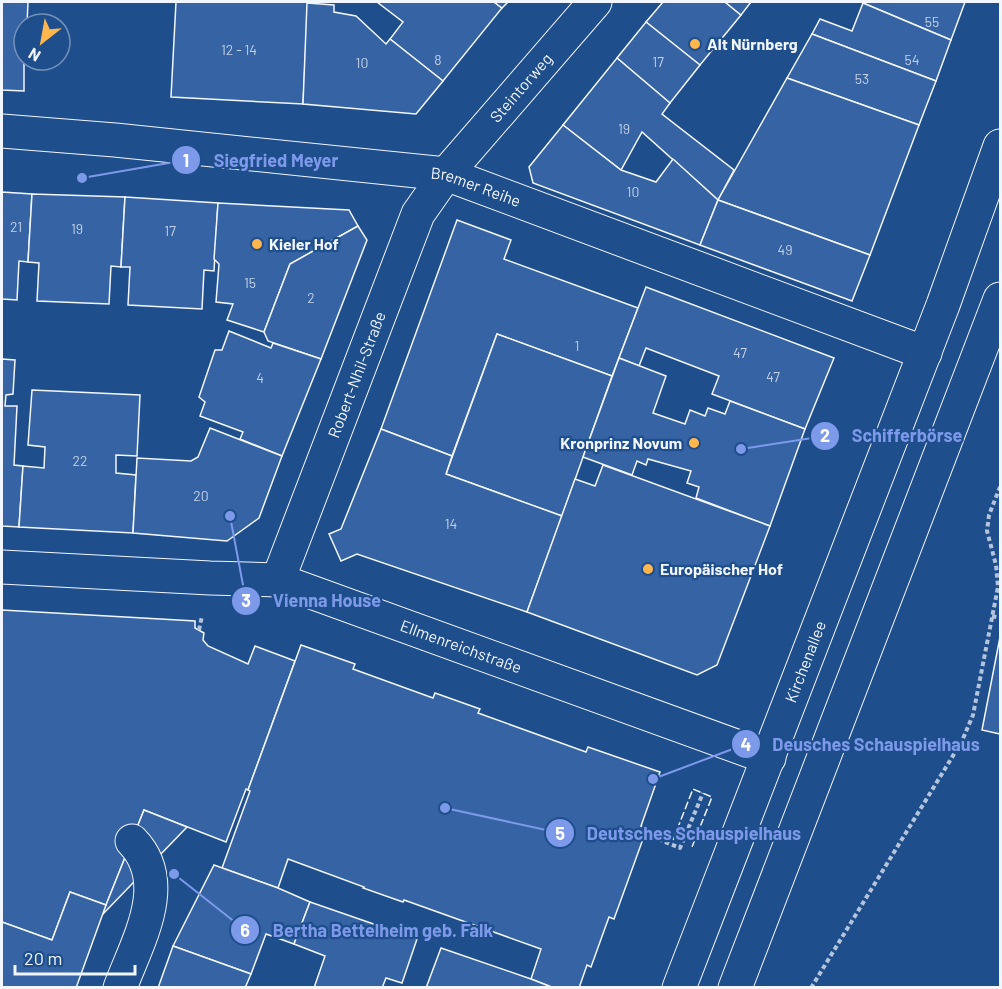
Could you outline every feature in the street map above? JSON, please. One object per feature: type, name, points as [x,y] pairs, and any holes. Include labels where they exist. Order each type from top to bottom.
[{"type":"street","name":"Steintorweg","points":[[446,174],[595,2]]},
{"type":"street","name":"Bremer Reihe","points":[[2,131],[115,140],[446,174],[925,353]]},
{"type":"street","name":"Kirchenallee","points":[[679,987],[925,353],[1000,146]]},
{"type":"street","name":"Robert-Nhil-Straße","points":[[278,580],[418,214],[446,174]]},
{"type":"street","points":[[735,987],[1000,299]]},
{"type":"street","points":[[905,402],[905,417],[916,442],[926,452],[938,458]]},
{"type":"street","name":"Ellmenreichstraße","points":[[2,567],[210,579],[278,580],[700,731],[769,758]]},
{"type":"street","points":[[120,987],[145,921],[152,895],[148,863],[142,851],[132,841]]},
{"type":"path","points":[[811,987],[962,741],[973,715],[998,587],[996,565],[987,531],[988,515],[1000,487]]},
{"type":"path","points":[[992,616],[1000,618]]},
{"type":"path","points":[[658,839],[680,848],[703,793]]},
{"type":"building","points":[[2,2],[28,2],[28,12],[12,12],[12,72],[24,72],[24,91],[2,90]]},
{"type":"building","points":[[176,2],[308,2],[303,104],[171,97]]},
{"type":"building","points":[[377,2],[494,2],[502,8],[443,81],[390,39],[403,22]]},
{"type":"building","points":[[494,2],[508,2],[502,8]]},
{"type":"building","name":"Alt Nürnberg","points":[[663,2],[725,2],[741,15],[700,65],[646,22]]},
{"type":"building","points":[[725,2],[751,2],[741,15]]},
{"type":"building","points":[[864,2],[965,2],[951,40]]},
{"type":"building","points":[[307,3],[334,5],[334,12],[356,16],[386,44],[390,39],[443,81],[416,114],[303,104]]},
{"type":"building","points":[[863,3],[951,40],[936,81],[812,34],[820,19],[852,31]]},
{"type":"building","points":[[646,22],[700,65],[670,103],[617,58]]},
{"type":"building","points":[[812,34],[936,81],[919,125],[787,78]]},
{"type":"building","points":[[617,58],[670,103],[662,114],[734,170],[718,200],[642,132],[621,170],[563,125]]},
{"type":"building","points":[[787,78],[919,125],[870,255],[718,200]]},
{"type":"building","points":[[563,125],[621,170],[656,182],[673,159],[718,200],[700,245],[533,183],[529,167]]},
{"type":"building","points":[[2,192],[32,194],[28,262],[19,261],[17,300],[2,299]]},
{"type":"building","points":[[32,194],[125,197],[121,267],[111,266],[109,304],[37,301],[39,263],[28,262]]},
{"type":"building","points":[[125,197],[218,203],[214,271],[204,270],[202,309],[128,305],[130,267],[121,267]]},
{"type":"building","points":[[718,200],[870,255],[852,301],[700,245]]},
{"type":"building","points":[[218,203],[349,210],[358,226],[290,264],[264,332],[227,320],[233,304],[216,302],[219,264],[214,259]]},
{"type":"building","points":[[457,220],[511,240],[504,259],[638,308],[612,376],[497,334],[452,456],[381,429]]},
{"type":"building","points":[[358,226],[367,240],[321,359],[268,341],[264,332],[290,264]]},
{"type":"building","points":[[646,287],[834,358],[805,429],[712,394],[719,376],[646,348],[639,366],[619,358]]},
{"type":"building","points":[[229,331],[271,348],[273,343],[321,359],[282,456],[240,439],[243,432],[200,416],[205,402],[199,397],[215,350],[222,350]]},
{"type":"building","points":[[497,334],[612,376],[562,516],[446,474]]},
{"type":"building","name":"Kronprinz Novum","points":[[619,358],[666,376],[653,413],[685,424],[690,410],[705,416],[708,408],[725,414],[730,401],[805,429],[770,526],[696,498],[699,487],[687,483],[691,471],[648,459],[646,465],[637,461],[632,475],[583,457]]},
{"type":"building","points":[[2,359],[15,360],[13,394],[6,395],[5,406],[17,406],[14,465],[23,466],[19,527],[2,526]]},
{"type":"building","points":[[32,390],[140,395],[137,456],[116,455],[116,473],[136,475],[133,533],[19,527],[23,466],[44,468],[45,447],[28,445]]},
{"type":"building","points":[[210,428],[282,456],[259,518],[227,541],[133,533],[137,458],[191,461],[198,457]]},
{"type":"building","points":[[381,429],[452,456],[446,474],[562,516],[527,612],[357,554],[341,561],[329,534],[341,529]]},
{"type":"building","name":"Europäischer Hof","points":[[603,465],[770,526],[717,665],[697,675],[527,612],[575,479],[595,486]]},
{"type":"building","points":[[2,610],[195,621],[195,628],[204,633],[203,640],[208,646],[248,664],[255,646],[295,661],[248,790],[246,789],[226,842],[144,810],[106,905],[70,892],[52,940],[2,922]]},
{"type":"building","points":[[1000,637],[1000,734],[982,730]]},
{"type":"building","points":[[301,645],[355,664],[353,669],[433,698],[435,693],[480,709],[478,713],[586,752],[588,747],[660,772],[641,826],[647,828],[614,919],[609,917],[591,967],[587,965],[579,988],[554,988],[531,979],[541,949],[404,900],[403,902],[363,888],[288,859],[278,888],[222,868]]},
{"type":"building","points":[[144,810],[187,827],[102,915]]},
{"type":"building","points":[[214,865],[310,902],[294,944],[266,934],[251,974],[173,946]]},
{"type":"building","points":[[70,892],[106,905],[76,988],[2,988],[2,922],[52,940]]},
{"type":"building","points":[[310,902],[417,939],[402,983],[386,978],[382,988],[314,988],[325,956],[294,944]]},
{"type":"building","points":[[173,946],[251,974],[245,988],[158,988]]},
{"type":"building","points":[[441,948],[531,979],[554,988],[426,988]]},
{"type":"fence","points":[[673,840],[693,789],[712,797],[692,847]]},
{"type":"place","name":"Alt Nürnberg","points":[[695,44]]},
{"type":"place","name":"Siegfried Meyer","points":[[82,178]]},
{"type":"place","name":"Kieler Hof","points":[[257,244]]},
{"type":"place","name":"Kronprinz Novum","points":[[694,443]]},
{"type":"place","name":"Schifferbörse","points":[[741,449]]},
{"type":"place","name":"Vienna House","points":[[230,516]]},
{"type":"place","name":"Europäischer Hof","points":[[648,569]]},
{"type":"place","name":"Deusches Schauspielhaus","points":[[653,779]]},
{"type":"place","name":"Deutsches Schauspielhaus","points":[[445,808]]},
{"type":"place","name":"Bertha Bettelheim geb. Falk","points":[[174,874]]}]
